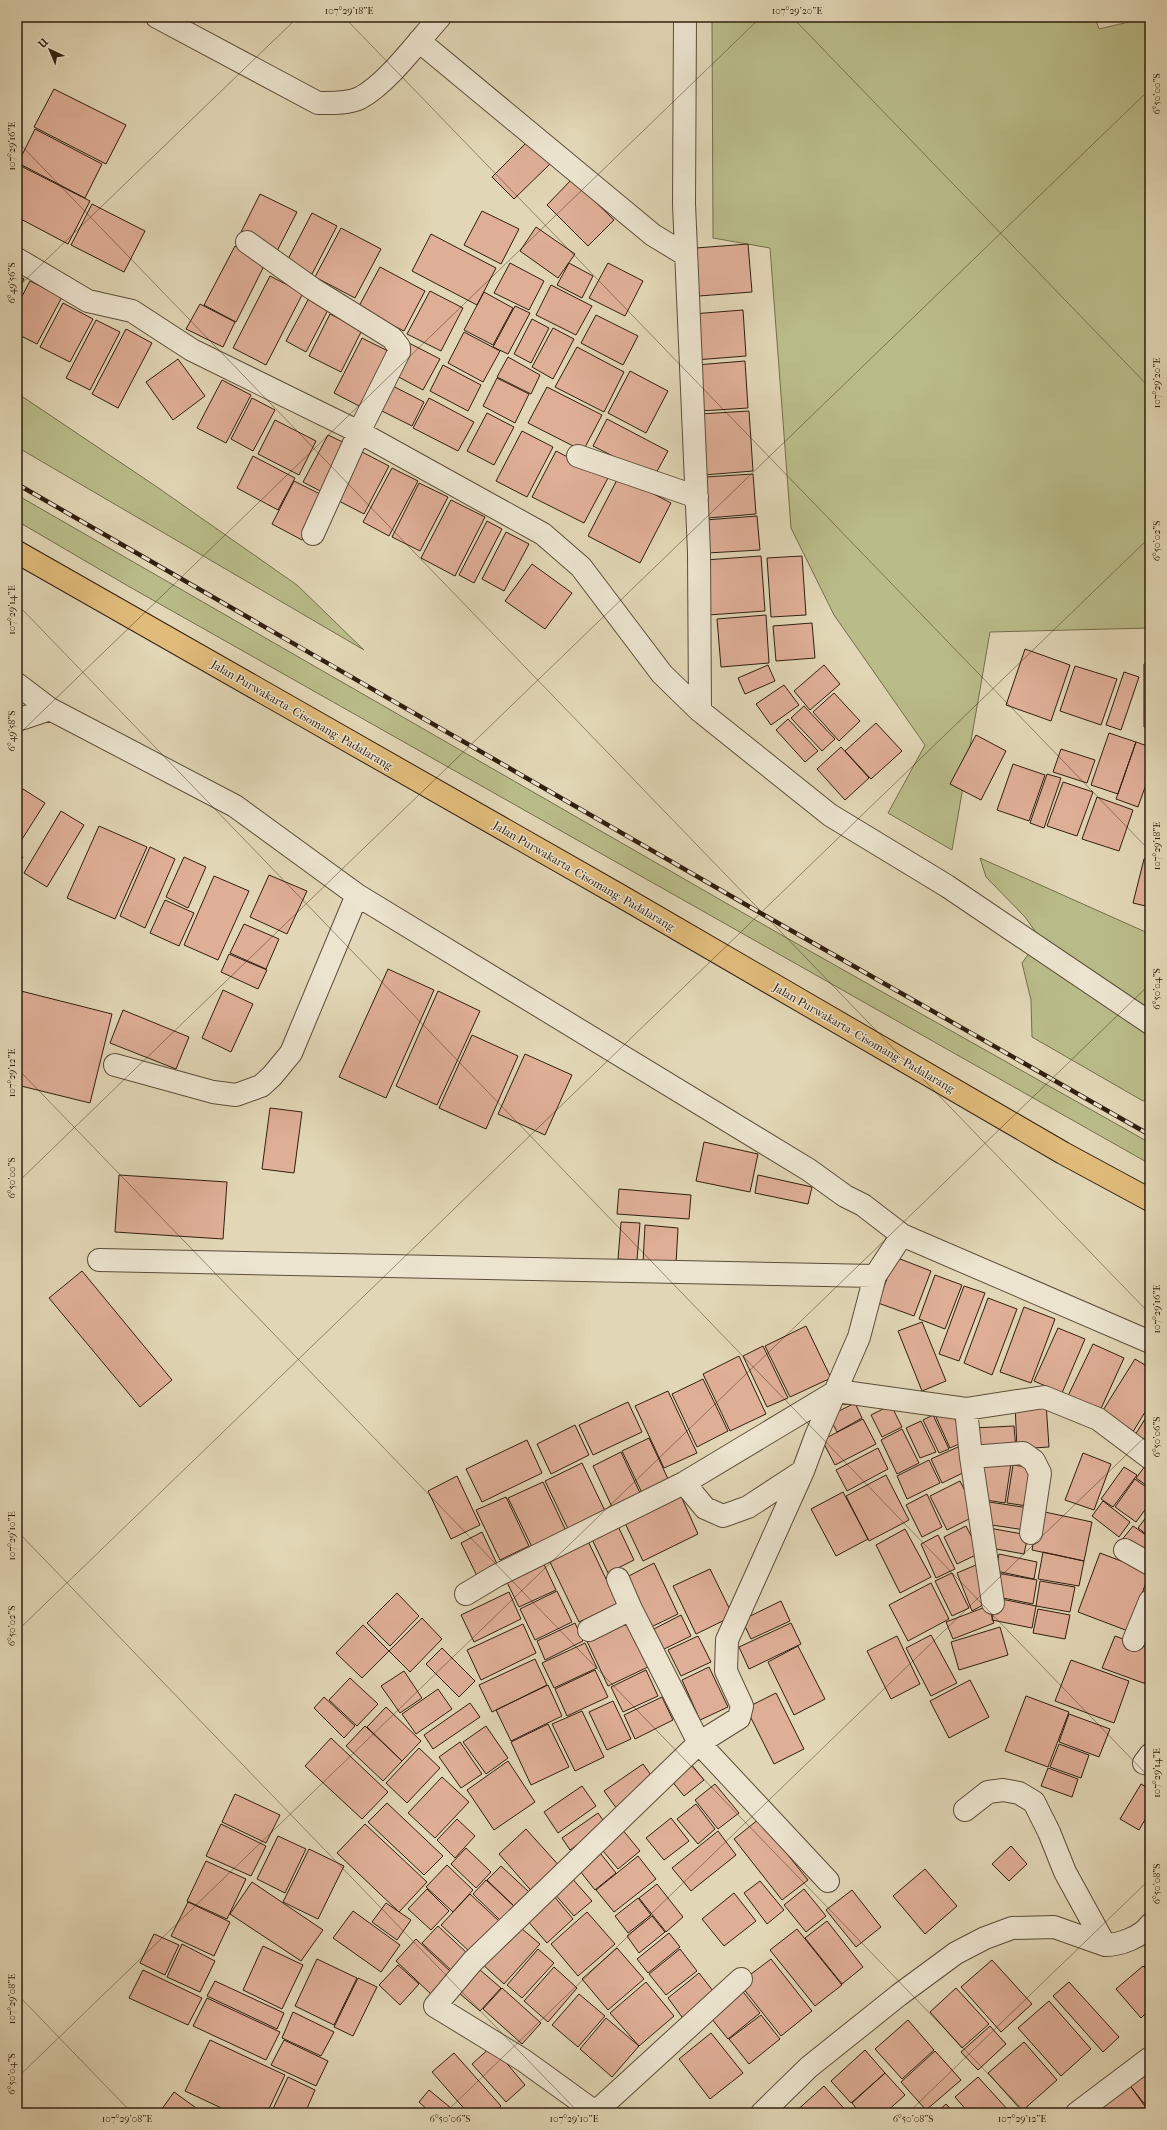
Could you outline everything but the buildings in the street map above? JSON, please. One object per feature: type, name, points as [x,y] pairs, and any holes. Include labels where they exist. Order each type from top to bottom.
[{"type":"highway","name":"Jalan Purwakarta–Cisomang–Padalarang","points":[[17,552],[626,899],[1063,1153],[1150,1200]]},
{"type":"street","points":[[157,17],[318,103],[339,103],[359,98],[379,85],[440,17]]},
{"type":"street","points":[[685,17],[684,204],[699,552],[700,711]]},
{"type":"street","points":[[419,41],[654,235],[686,255]]},
{"type":"street","points":[[247,242],[396,343],[399,352],[359,432],[313,534]]},
{"type":"street","points":[[17,259],[88,301],[132,311],[192,350],[359,432],[543,534],[581,567],[662,674],[700,711],[830,815],[947,886],[1150,1023]]},
{"type":"street","points":[[578,456],[697,496]]},
{"type":"street","points":[[17,684],[50,709],[235,806],[357,894],[809,1170],[845,1196],[863,1206],[902,1235],[1150,1342]]},
{"type":"street","points":[[17,720],[50,709]]},
{"type":"street","points":[[115,1065],[213,1092],[236,1095],[261,1086],[272,1076],[291,1053],[357,894]]},
{"type":"street","points":[[742,1979],[600,2111],[523,2060],[435,2006],[472,1962],[699,1743],[739,1718],[742,1714],[742,1706],[726,1671],[727,1640],[803,1471],[816,1436],[837,1391],[859,1337],[875,1276],[902,1235]]},
{"type":"street","points":[[100,1260],[875,1276]]},
{"type":"street","points":[[466,1594],[496,1576],[684,1483],[837,1391],[966,1409],[1044,1397],[1098,1419],[1150,1458]]},
{"type":"street","points":[[966,1409],[971,1456],[993,1603]]},
{"type":"street","points":[[971,1456],[1023,1452],[1034,1461],[1040,1473],[1031,1533]]},
{"type":"street","points":[[684,1483],[705,1508],[723,1516],[748,1507],[803,1471]]},
{"type":"street","points":[[1125,1550],[1150,1564]]},
{"type":"street","points":[[618,1578],[631,1610],[699,1743],[828,1881]]},
{"type":"street","points":[[1134,1640],[1150,1601]]},
{"type":"street","points":[[589,1630],[631,1610]]},
{"type":"street","points":[[965,1810],[988,1792],[1003,1790],[1019,1792],[1034,1802],[1049,1832],[1065,1872],[1105,1945]]},
{"type":"street","points":[[762,2113],[809,2067],[899,1995],[956,1953],[985,1938],[1012,1928],[1054,1927],[1105,1945],[1118,1944],[1150,1925]]},
{"type":"street","points":[[1077,2113],[1150,2058]]},
{"type":"green space","points":[[712,17],[1095,17],[1099,29],[1150,17],[1150,628],[990,632],[952,850],[888,813],[925,745],[834,615],[791,528],[770,248],[713,238]]},
{"type":"green space","points":[[17,393],[157,487],[297,585],[364,650],[17,447]]},
{"type":"green space","points":[[17,495],[785,937],[1150,1143],[1150,1164],[128,586],[17,521]]},
{"type":"green space","points":[[980,858],[1150,934],[1150,1098],[1143,1101],[1032,1037],[1031,1000],[1022,963],[1040,938],[1025,917],[986,877]]},
{"type":"railway","points":[[17,484],[764,915],[1150,1135]]}]
